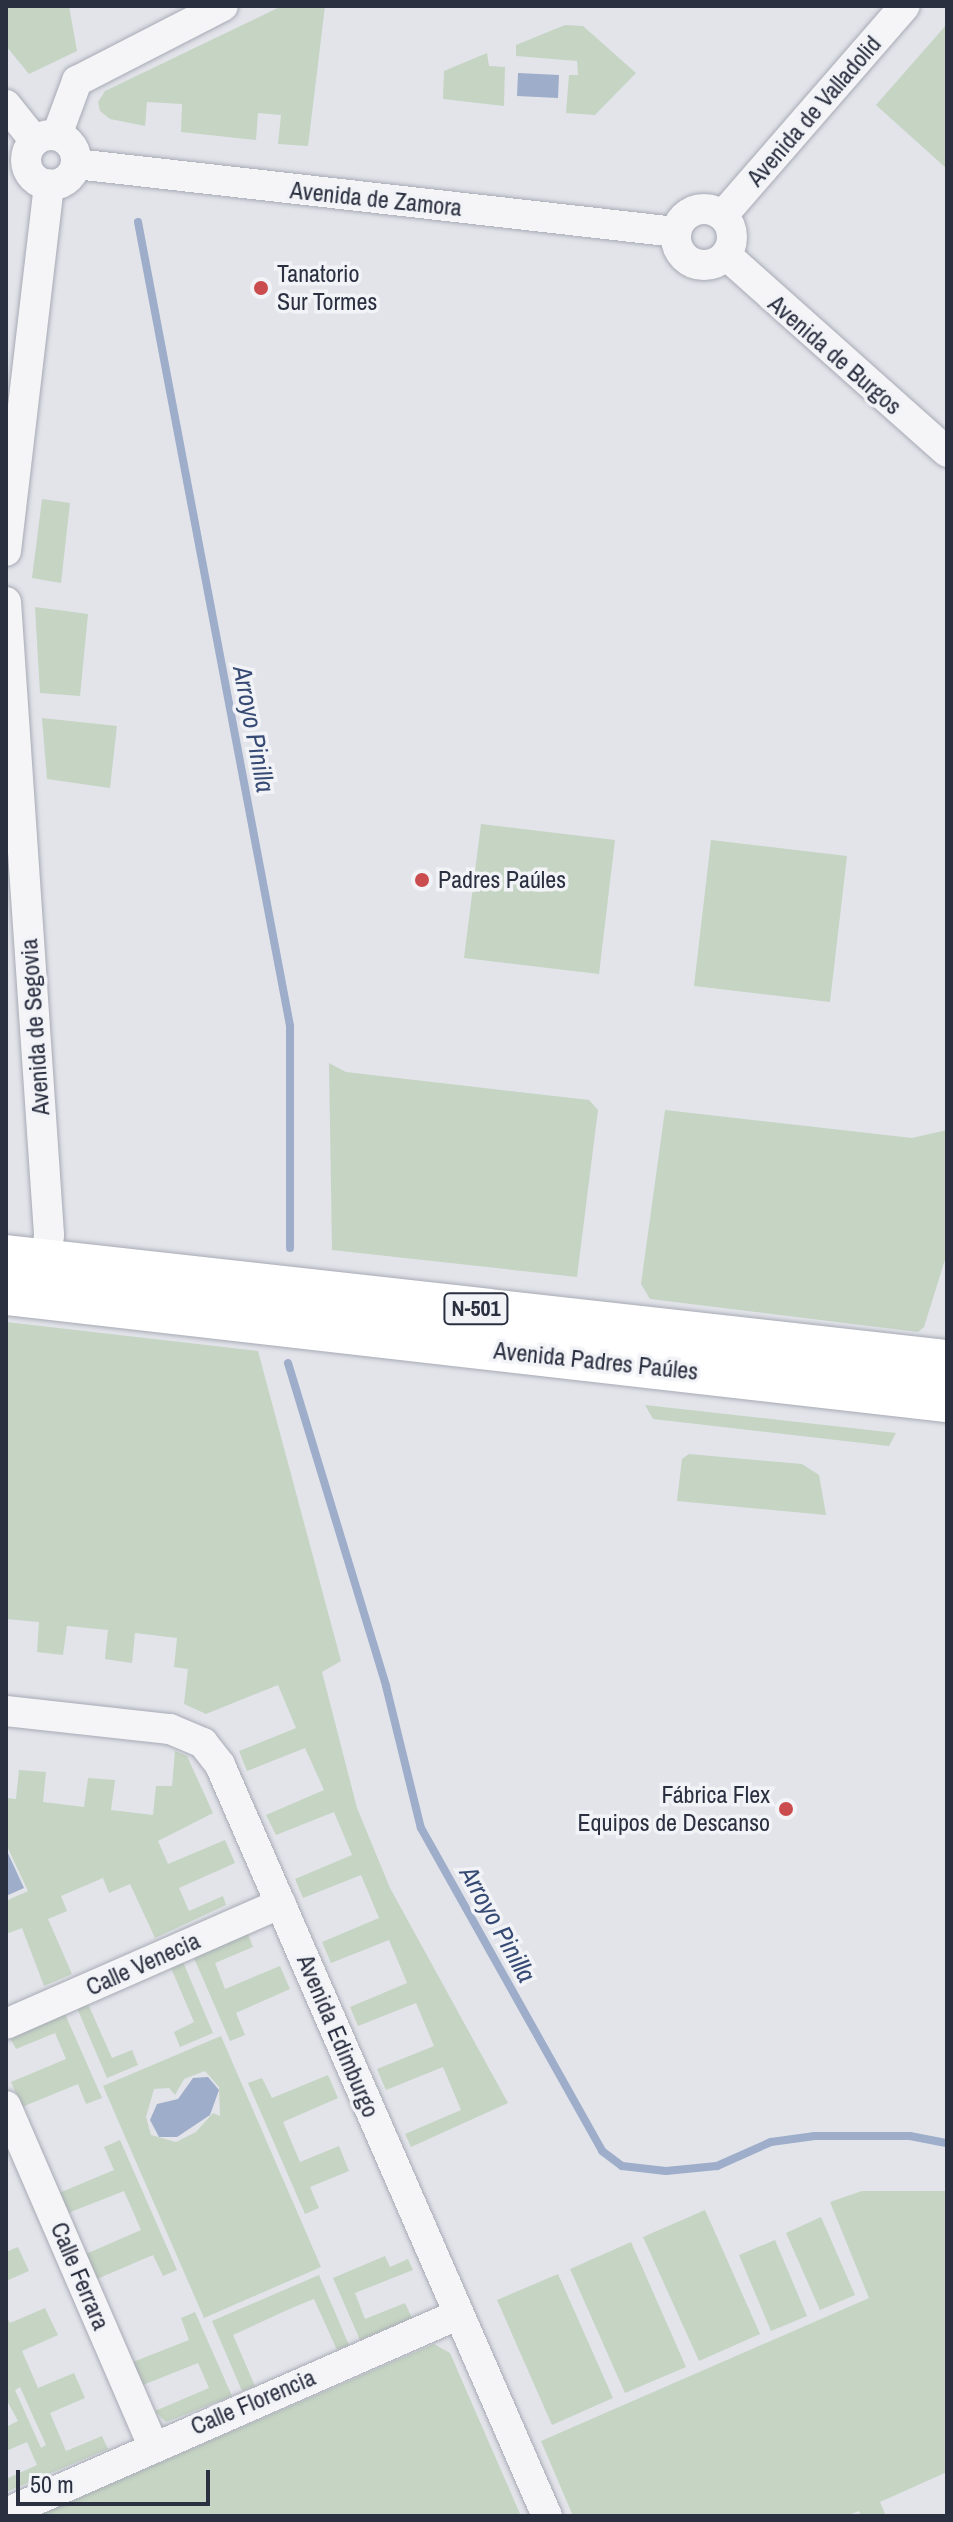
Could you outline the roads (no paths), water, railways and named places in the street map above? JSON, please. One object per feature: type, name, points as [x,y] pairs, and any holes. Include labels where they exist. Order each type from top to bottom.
[{"type":"highway","name":"Avenida Padres Paúles","points":[[26,1258],[947,1361]]},
{"type":"highway","name":"Avenida Padres Paúles","points":[[6,1294],[947,1401]]},
{"type":"street","points":[[6,105],[46,138],[72,146],[76,164],[71,175],[49,185],[35,179],[27,167],[27,153],[46,138],[77,81],[223,6]]},
{"type":"street","name":"Avenida de Valladolid","points":[[723,215],[905,6]]},
{"type":"street","name":"Avenida de Zamora","points":[[76,164],[676,232]]},
{"type":"street","points":[[6,551],[49,185]]},
{"type":"street","points":[[695,210],[723,215],[731,227],[726,255],[704,265],[682,255],[676,232],[695,210]]},
{"type":"street","name":"Avenida de Burgos","points":[[726,255],[947,452]]},
{"type":"street","name":"Avenida de Segovia","points":[[6,602],[49,1235],[26,1258]]},
{"type":"street","name":"Avenida Edimburgo","points":[[6,1711],[170,1729],[203,1743],[220,1765],[547,2516]]},
{"type":"street","name":"Calle Venecia","points":[[6,2024],[281,1903]]},
{"type":"street","name":"Calle Ferrara","points":[[6,2106],[153,2445]]},
{"type":"street","name":"Calle Florencia","points":[[6,2513],[153,2445],[458,2315]]},
{"type":"water","points":[[518,73],[559,75],[558,98],[517,96]]},
{"type":"water","points":[[6,1849],[24,1888],[6,1896]]},
{"type":"water","points":[[208,2077],[219,2090],[210,2115],[177,2137],[159,2137],[150,2120],[157,2104],[178,2099],[193,2078]]},
{"type":"waterway","name":"Arroyo Pinilla","points":[[138,222],[290,1026],[290,1248]]},
{"type":"waterway","name":"Arroyo Pinilla","points":[[288,1363],[386,1686],[421,1828],[602,2151],[622,2166],[666,2171],[717,2166],[771,2142],[815,2136],[910,2136],[947,2143]]},
{"type":"place","name":"Tanatorio Sur Tormes","points":[[261,288]]},
{"type":"place","name":"Padres Paúles","points":[[422,880]]},
{"type":"place","name":"Fábrica Flex Equipos de Descanso","points":[[786,1809]]}]
